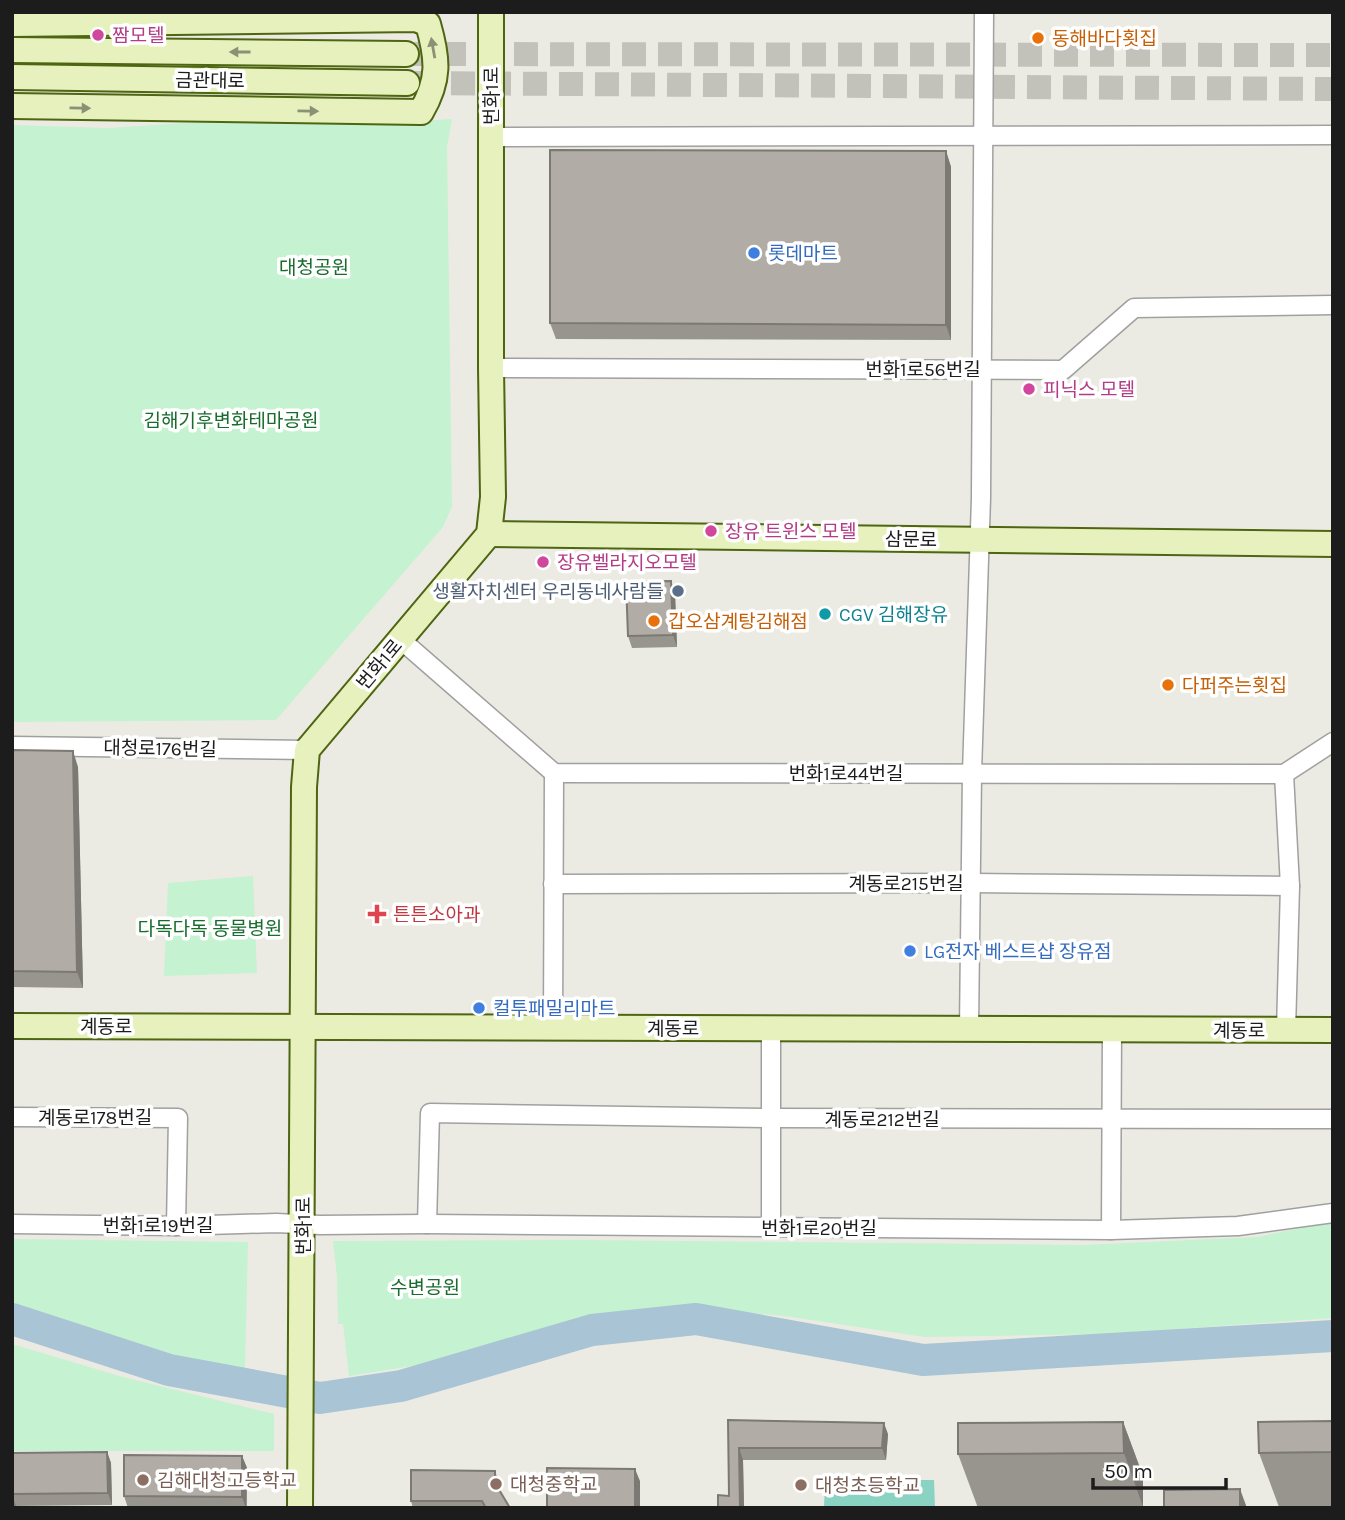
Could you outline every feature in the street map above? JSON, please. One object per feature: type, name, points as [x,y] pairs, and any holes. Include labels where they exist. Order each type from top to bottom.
[{"type":"street","name":"번화1로","points":[[300,1508],[304,787],[307,750],[489,534],[493,497],[491,12]]},
{"type":"street","points":[[969,1029],[972,773],[983,369],[984,12]]},
{"type":"street","points":[[12,24],[416,19],[428,24],[437,71],[421,112],[12,106]]},
{"type":"street","name":"금관대로","points":[[12,50],[406,54]]},
{"type":"street","name":"금관대로","points":[[12,77],[407,83]]},
{"type":"street","points":[[491,137],[1333,135]]},
{"type":"street","name":"번화1로56번길","points":[[491,368],[1063,370],[1134,308],[1333,305]]},
{"type":"street","name":"삼문로","points":[[489,534],[1333,544]]},
{"type":"street","points":[[400,639],[554,774],[553,1028]]},
{"type":"street","points":[[1286,1030],[1290,886],[1283,774],[1333,742]]},
{"type":"street","name":"대청로176번길","points":[[12,746],[307,750]]},
{"type":"street","name":"번화1로44번길","points":[[554,774],[1283,774]]},
{"type":"street","name":"계동로215번길","points":[[553,884],[972,883],[1290,886]]},
{"type":"street","name":"계동로","points":[[12,1026],[1333,1030]]},
{"type":"street","points":[[771,1227],[772,1028]]},
{"type":"street","points":[[1111,1230],[1112,1029]]},
{"type":"street","name":"계동로212번길","points":[[427,1224],[430,1113],[771,1118],[1333,1119]]},
{"type":"street","name":"계동로178번길","points":[[12,1117],[178,1118],[176,1226]]},
{"type":"street","name":"번화1로20번길","points":[[303,1223],[1111,1230],[1238,1226],[1333,1213]]},
{"type":"street","name":"번화1로19번길","points":[[12,1224],[176,1226],[303,1223]]},
{"type":"green space","name":"김해기후변화테마공원","points":[[452,119],[447,147],[452,507],[443,527],[276,720],[12,722],[12,125],[107,128],[235,120],[370,124]]},
{"type":"green space","name":"다독다독 동물병원","points":[[253,876],[257,973],[164,976],[168,883]]},
{"type":"green space","name":"수변공원","points":[[1333,1221],[1333,1318],[1108,1334],[924,1337],[785,1316],[680,1307],[610,1320],[450,1360],[349,1376],[343,1324],[338,1324],[333,1241],[580,1240],[1083,1245],[1257,1237]]},
{"type":"green space","points":[[12,1239],[248,1242],[245,1368],[168,1357],[12,1306]]},
{"type":"green space","points":[[12,1344],[123,1377],[274,1414],[274,1451],[12,1451]]},
{"type":"shaded area","points":[[825,1480],[934,1480],[935,1508],[824,1508]]},
{"type":"building","name":"롯데마트","points":[[550,150],[946,151],[946,325],[550,323]]},
{"type":"building","name":"갑오삼계탕김해점","points":[[671,581],[673,635],[628,636],[626,582]]},
{"type":"building","points":[[12,750],[73,751],[77,972],[12,971]]},
{"type":"building","points":[[728,1420],[884,1423],[882,1448],[739,1448],[740,1508],[718,1508],[718,1495],[729,1496]]},
{"type":"building","points":[[1333,1421],[1333,1452],[1259,1453],[1258,1422]]},
{"type":"building","points":[[1123,1422],[1124,1453],[958,1454],[958,1423]]},
{"type":"building","points":[[107,1452],[108,1493],[12,1494],[12,1453]]},
{"type":"building","points":[[124,1455],[242,1456],[242,1497],[124,1496]]},
{"type":"building","points":[[547,1468],[635,1469],[635,1508],[547,1508]]},
{"type":"building","points":[[411,1470],[495,1471],[495,1483],[510,1508],[486,1508],[482,1501],[411,1501]]},
{"type":"building","points":[[1240,1489],[1240,1508],[1164,1508],[1164,1490]]},
{"type":"waterway","points":[[12,1319],[169,1370],[320,1398],[401,1386],[592,1330],[696,1319],[923,1360],[1333,1336]]},
{"type":"tunnel","points":[[406,54],[1333,55]]},
{"type":"tunnel","points":[[415,83],[1333,89]]},
{"type":"place","name":"짬모텔","points":[[98,35]]},
{"type":"place","name":"동해바다횟집","points":[[1038,38]]},
{"type":"place","name":"롯데마트","points":[[754,253]]},
{"type":"place","name":"피닉스 모텔","points":[[1029,389]]},
{"type":"place","name":"장유 트윈스 모텔","points":[[711,531]]},
{"type":"place","name":"장유벨라지오모텔","points":[[543,562]]},
{"type":"place","name":"생활자치센터 우리동네사람들","points":[[678,591]]},
{"type":"place","name":"CGV 김해장유","points":[[825,614]]},
{"type":"place","name":"갑오삼계탕김해점","points":[[654,621]]},
{"type":"place","name":"다퍼주는횟집","points":[[1168,685]]},
{"type":"place","name":"튼튼소아과","points":[[377,914]]},
{"type":"place","name":"LG전자 베스트샵 장유점","points":[[910,951]]},
{"type":"place","name":"컬투패밀리마트","points":[[479,1008]]},
{"type":"place","name":"김해대청고등학교","points":[[143,1480]]},
{"type":"place","name":"대청중학교","points":[[496,1484]]},
{"type":"place","name":"대청초등학교","points":[[801,1485]]},
{"type":"park label","name":"대청공원","points":[[314,267]]}]
